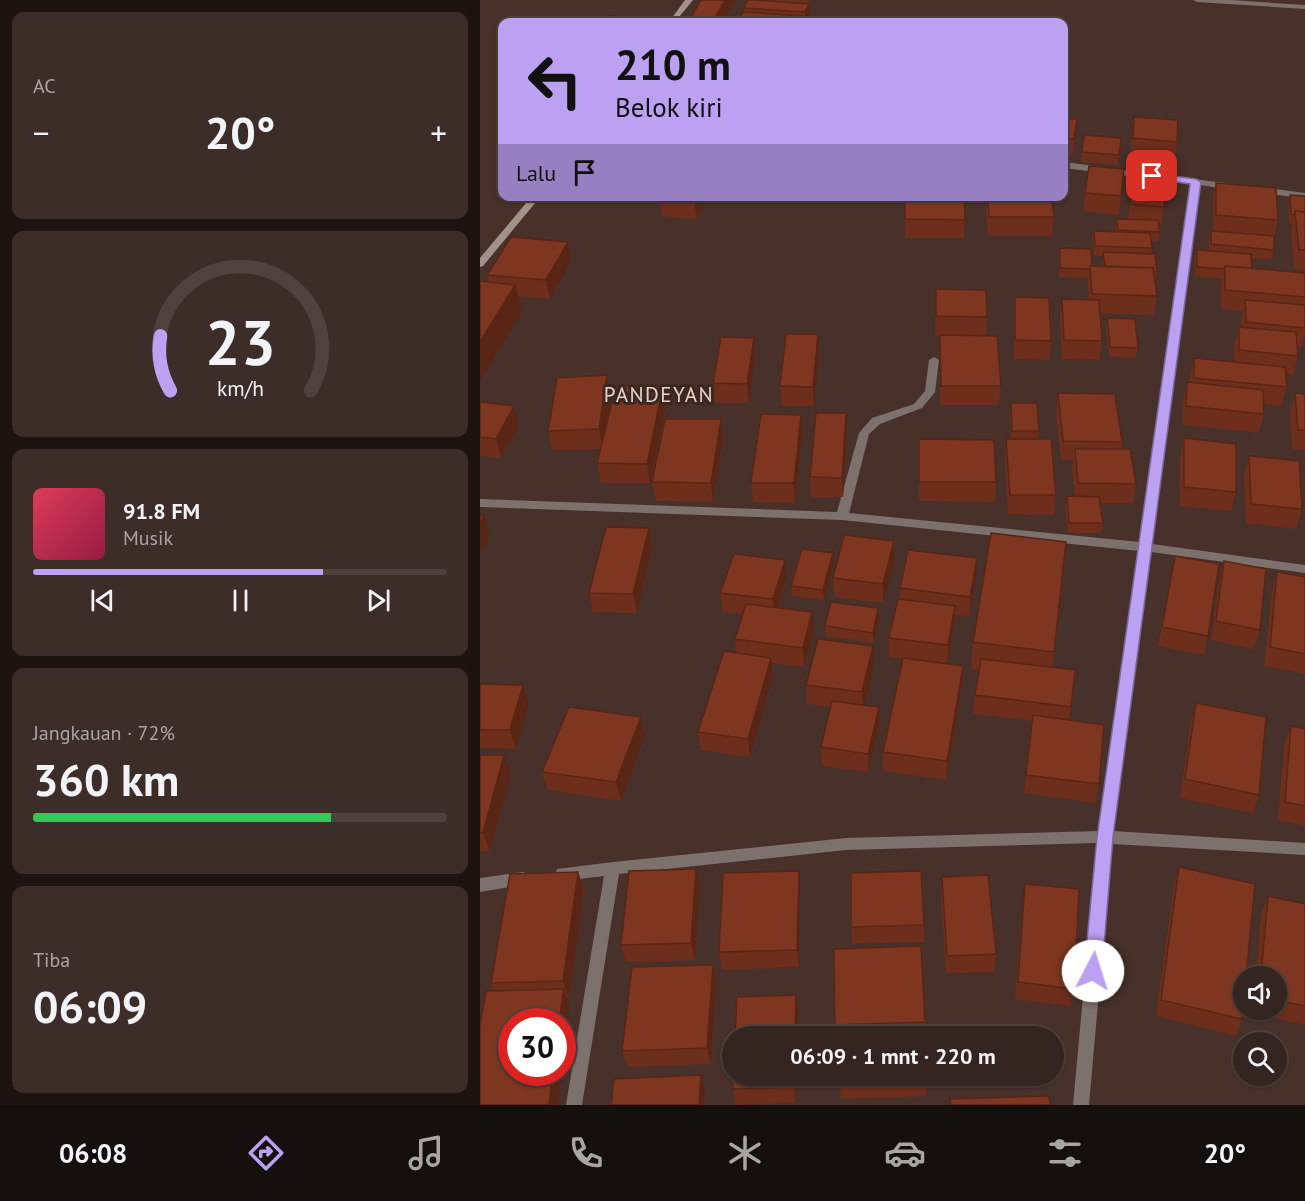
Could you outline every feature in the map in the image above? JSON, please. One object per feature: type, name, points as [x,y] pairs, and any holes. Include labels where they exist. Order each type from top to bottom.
[{"type":"street","points":[[675,18],[689,0]]},
{"type":"street","points":[[1197,0],[1305,7]]},
{"type":"street","points":[[1068,166],[1239,188]]},
{"type":"street","points":[[1081,1105],[1105,837],[1196,182]]},
{"type":"street","points":[[1250,189],[1305,196]]},
{"type":"street","points":[[480,264],[533,201]]},
{"type":"street","points":[[842,516],[864,433],[876,421],[918,406],[930,392],[934,360]]},
{"type":"street","points":[[480,503],[842,516],[1144,547],[1305,569]]},
{"type":"street","points":[[480,885],[613,868],[846,844],[1105,837],[1305,849]]},
{"type":"street","points":[[574,1105],[613,868]]},
{"type":"building","points":[[701,0],[725,0],[715,18],[691,18]]},
{"type":"building","points":[[748,0],[809,4],[805,12],[744,8]]},
{"type":"building","points":[[743,12],[802,16],[801,18],[739,18]]},
{"type":"building","points":[[609,16],[634,18],[607,18]]},
{"type":"building","points":[[1134,117],[1178,120],[1177,142],[1133,138]]},
{"type":"building","points":[[1068,118],[1077,119],[1074,139],[1068,138]]},
{"type":"building","points":[[1084,135],[1121,138],[1119,155],[1082,152]]},
{"type":"building","points":[[1089,166],[1124,169],[1121,196],[1085,193]]},
{"type":"building","points":[[1133,173],[1166,176],[1164,207],[1130,204]]},
{"type":"building","points":[[1216,183],[1276,188],[1278,220],[1216,215]]},
{"type":"building","points":[[1290,195],[1305,196],[1305,212],[1295,211],[1295,215],[1291,214]]},
{"type":"building","points":[[905,201],[964,201],[965,220],[905,219]]},
{"type":"building","points":[[988,201],[1052,201],[1054,217],[989,217]]},
{"type":"building","points":[[1295,211],[1305,212],[1305,250],[1299,250]]},
{"type":"building","points":[[1116,219],[1158,220],[1160,232],[1118,230]]},
{"type":"building","points":[[1094,231],[1150,233],[1152,248],[1095,246]]},
{"type":"building","points":[[1211,231],[1274,236],[1274,250],[1211,244]]},
{"type":"building","points":[[511,237],[568,242],[546,280],[487,275]]},
{"type":"building","points":[[1060,248],[1091,249],[1092,266],[1089,269],[1060,268]]},
{"type":"building","points":[[1197,250],[1251,254],[1252,268],[1197,267]]},
{"type":"building","points":[[1103,252],[1155,254],[1157,272],[1154,272],[1153,268],[1105,266]]},
{"type":"building","points":[[1090,266],[1153,268],[1157,296],[1092,294]]},
{"type":"building","points":[[1225,266],[1305,273],[1305,297],[1225,290]]},
{"type":"building","points":[[480,281],[515,285],[480,342]]},
{"type":"building","points":[[936,289],[986,290],[987,317],[936,316]]},
{"type":"building","points":[[1015,297],[1049,298],[1051,341],[1015,340]]},
{"type":"building","points":[[1062,299],[1099,300],[1102,341],[1064,340]]},
{"type":"building","points":[[1245,300],[1305,305],[1305,328],[1246,322]]},
{"type":"building","points":[[1107,318],[1135,319],[1138,348],[1110,347]]},
{"type":"building","points":[[1239,327],[1296,332],[1298,356],[1239,350]]},
{"type":"building","points":[[786,334],[818,334],[813,387],[780,386]]},
{"type":"building","points":[[940,335],[997,336],[1001,386],[941,386]]},
{"type":"building","points":[[721,337],[754,338],[747,384],[713,383]]},
{"type":"building","points":[[1194,358],[1285,367],[1287,387],[1194,378]]},
{"type":"building","points":[[607,375],[599,429],[548,431],[557,378]]},
{"type":"building","points":[[1187,382],[1263,390],[1264,414],[1186,406]]},
{"type":"building","points":[[616,386],[663,386],[647,464],[597,463]]},
{"type":"building","points":[[1058,393],[1115,394],[1122,442],[1063,441]]},
{"type":"building","points":[[1295,393],[1305,394],[1305,430],[1298,430]]},
{"type":"building","points":[[480,402],[514,406],[496,439],[480,437]]},
{"type":"building","points":[[1011,403],[1037,403],[1039,431],[1012,431]]},
{"type":"building","points":[[816,413],[846,413],[842,478],[810,477]]},
{"type":"building","points":[[761,414],[801,415],[794,483],[751,483]]},
{"type":"building","points":[[665,419],[721,419],[711,483],[652,482]]},
{"type":"building","points":[[1184,438],[1236,444],[1236,492],[1184,487]]},
{"type":"building","points":[[919,439],[994,440],[996,482],[919,482]]},
{"type":"building","points":[[1006,439],[1051,439],[1056,495],[1010,495]]},
{"type":"building","points":[[1075,449],[1130,449],[1136,484],[1078,483]]},
{"type":"building","points":[[1249,456],[1299,461],[1302,509],[1251,504]]},
{"type":"building","points":[[1067,496],[1099,497],[1103,523],[1069,523]]},
{"type":"building","points":[[606,527],[649,528],[633,594],[589,593]]},
{"type":"building","points":[[991,533],[1066,542],[1054,652],[973,642]]},
{"type":"building","points":[[844,535],[894,541],[883,584],[833,578]]},
{"type":"building","points":[[802,549],[833,553],[823,590],[791,586]]},
{"type":"building","points":[[908,550],[977,558],[970,597],[900,588]]},
{"type":"building","points":[[734,554],[785,560],[773,599],[720,593]]},
{"type":"building","points":[[1175,556],[1219,564],[1208,636],[1162,627]]},
{"type":"building","points":[[1224,561],[1266,569],[1260,630],[1216,621]]},
{"type":"building","points":[[1277,572],[1305,577],[1305,654],[1270,647]]},
{"type":"building","points":[[898,599],[955,606],[948,645],[889,638]]},
{"type":"building","points":[[831,602],[878,608],[873,633],[825,626]]},
{"type":"building","points":[[746,604],[812,612],[803,648],[735,639]]},
{"type":"building","points":[[818,639],[873,646],[862,692],[806,685]]},
{"type":"building","points":[[724,651],[771,658],[748,739],[698,732]]},
{"type":"building","points":[[903,658],[963,666],[947,761],[883,752]]},
{"type":"building","points":[[981,659],[1075,670],[1071,707],[975,695]]},
{"type":"building","points":[[480,684],[523,685],[510,730],[480,730]]},
{"type":"building","points":[[832,701],[879,707],[868,754],[821,747]]},
{"type":"building","points":[[1196,703],[1266,717],[1259,795],[1185,779]]},
{"type":"building","points":[[569,707],[641,717],[616,782],[542,772]]},
{"type":"building","points":[[1033,715],[1104,725],[1099,784],[1026,775]]},
{"type":"building","points":[[1291,726],[1305,729],[1305,806],[1285,802]]},
{"type":"building","points":[[480,755],[504,755],[483,833],[480,833]]},
{"type":"building","points":[[1179,867],[1255,884],[1247,966],[1233,966],[1233,1017],[1161,1000]]},
{"type":"building","points":[[696,869],[691,943],[621,945],[629,871]]},
{"type":"building","points":[[799,871],[797,950],[719,952],[723,873]]},
{"type":"building","points":[[921,871],[924,925],[851,927],[851,873]]},
{"type":"building","points":[[578,872],[563,981],[491,983],[510,874]]},
{"type":"building","points":[[988,875],[996,954],[947,956],[942,877]]},
{"type":"building","points":[[1025,884],[1079,889],[1074,989],[1018,982]]},
{"type":"building","points":[[1268,896],[1305,904],[1305,1006],[1287,1002],[1287,966],[1262,966]]},
{"type":"building","points":[[921,946],[925,1022],[835,1025],[834,949]]},
{"type":"building","points":[[713,965],[707,1048],[622,1051],[632,967]]},
{"type":"building","points":[[564,989],[561,1008],[498,1008],[498,1086],[551,1086],[549,1105],[480,1105],[480,1026],[486,991]]},
{"type":"building","points":[[796,995],[795,1026],[736,1026],[737,997]]},
{"type":"building","points":[[701,1075],[699,1105],[611,1105],[614,1079]]},
{"type":"building","points":[[733,1086],[794,1086],[794,1087],[733,1089]]},
{"type":"building","points":[[1049,1096],[1050,1105],[951,1105],[950,1099]]},
{"type":"district","name":"PANDEYAN","points":[[659,395]]},
{"type":"route","points":[[1093,971],[1105,837],[1196,182],[1152,176]]}]
